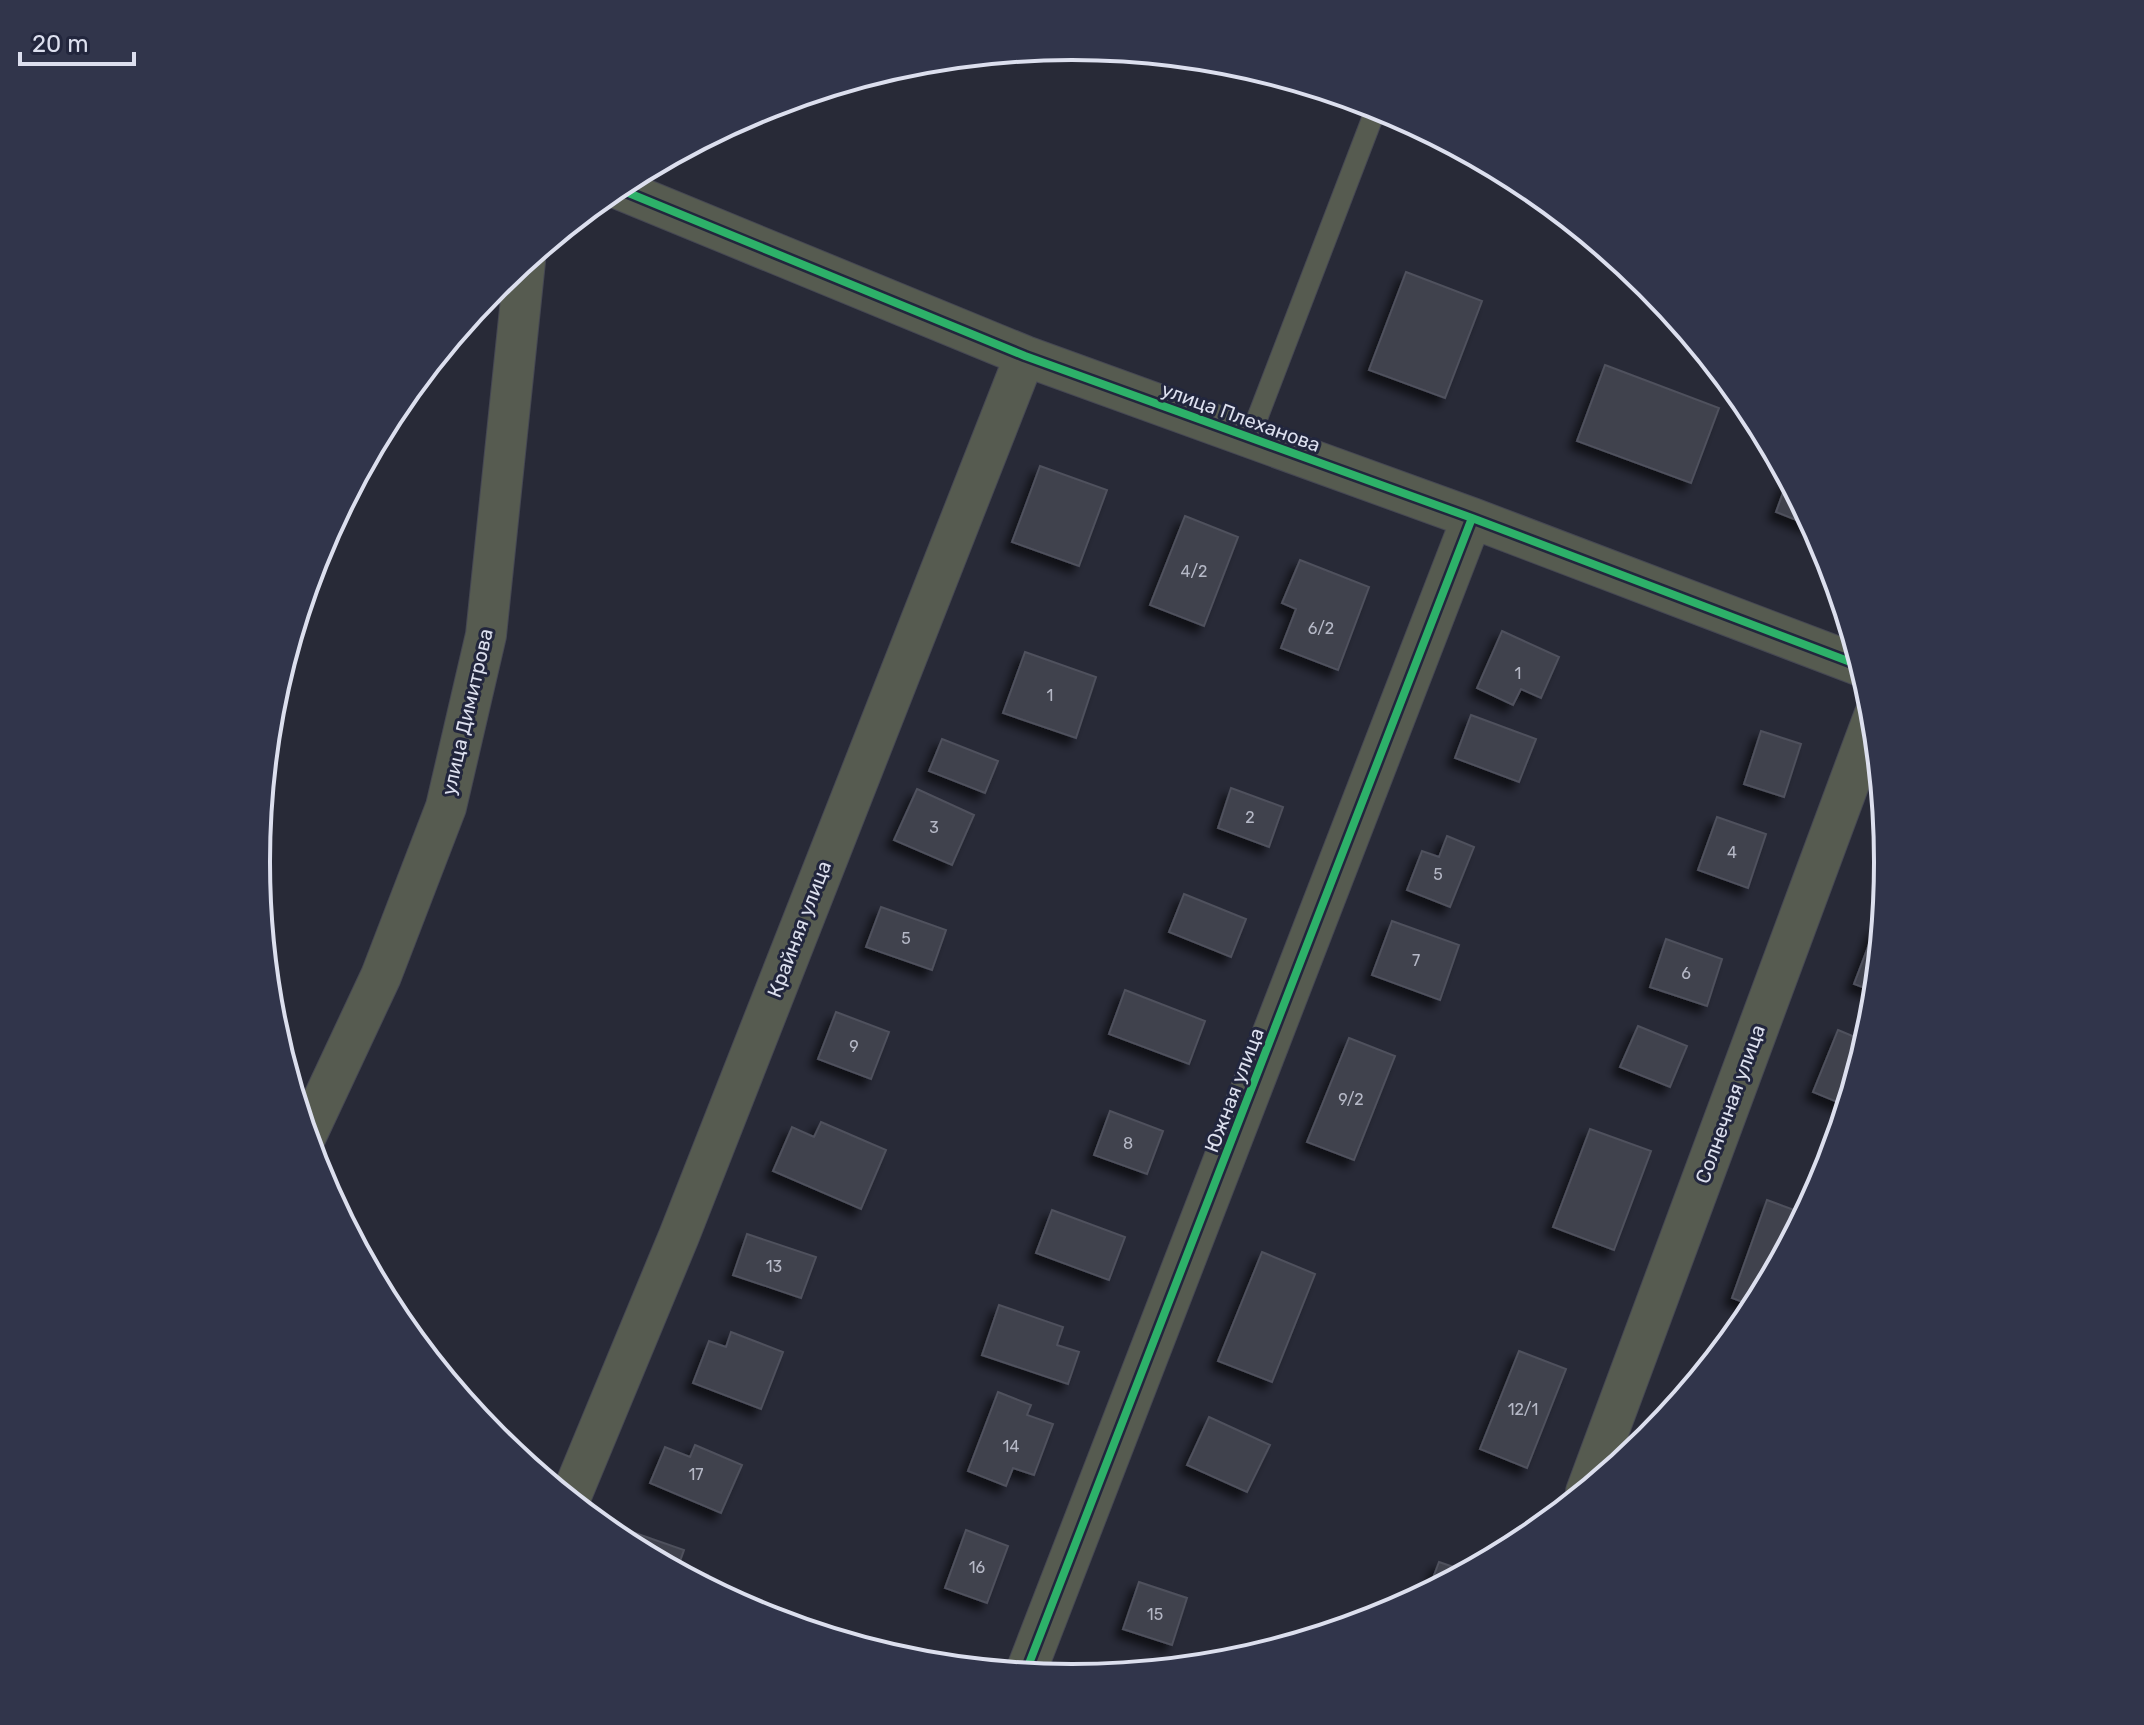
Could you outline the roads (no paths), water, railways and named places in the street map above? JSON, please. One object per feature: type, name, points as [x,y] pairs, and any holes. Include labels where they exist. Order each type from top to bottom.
[{"type":"street","name":"улица Плеханова","points":[[629,193],[1025,356],[1472,518],[1848,661]]},
{"type":"street","name":"улица Димитрова","points":[[313,1122],[381,976],[446,807],[486,635],[523,278]]},
{"type":"street","name":"Крайняя улица","points":[[573,1491],[679,1236],[1025,356]]},
{"type":"street","name":"Южная улица","points":[[1029,1663],[1472,518]]},
{"type":"street","name":"Солнечная улица","points":[[1593,1472],[1865,740]]},
{"type":"lane","points":[[1250,437],[1372,119]]}]
